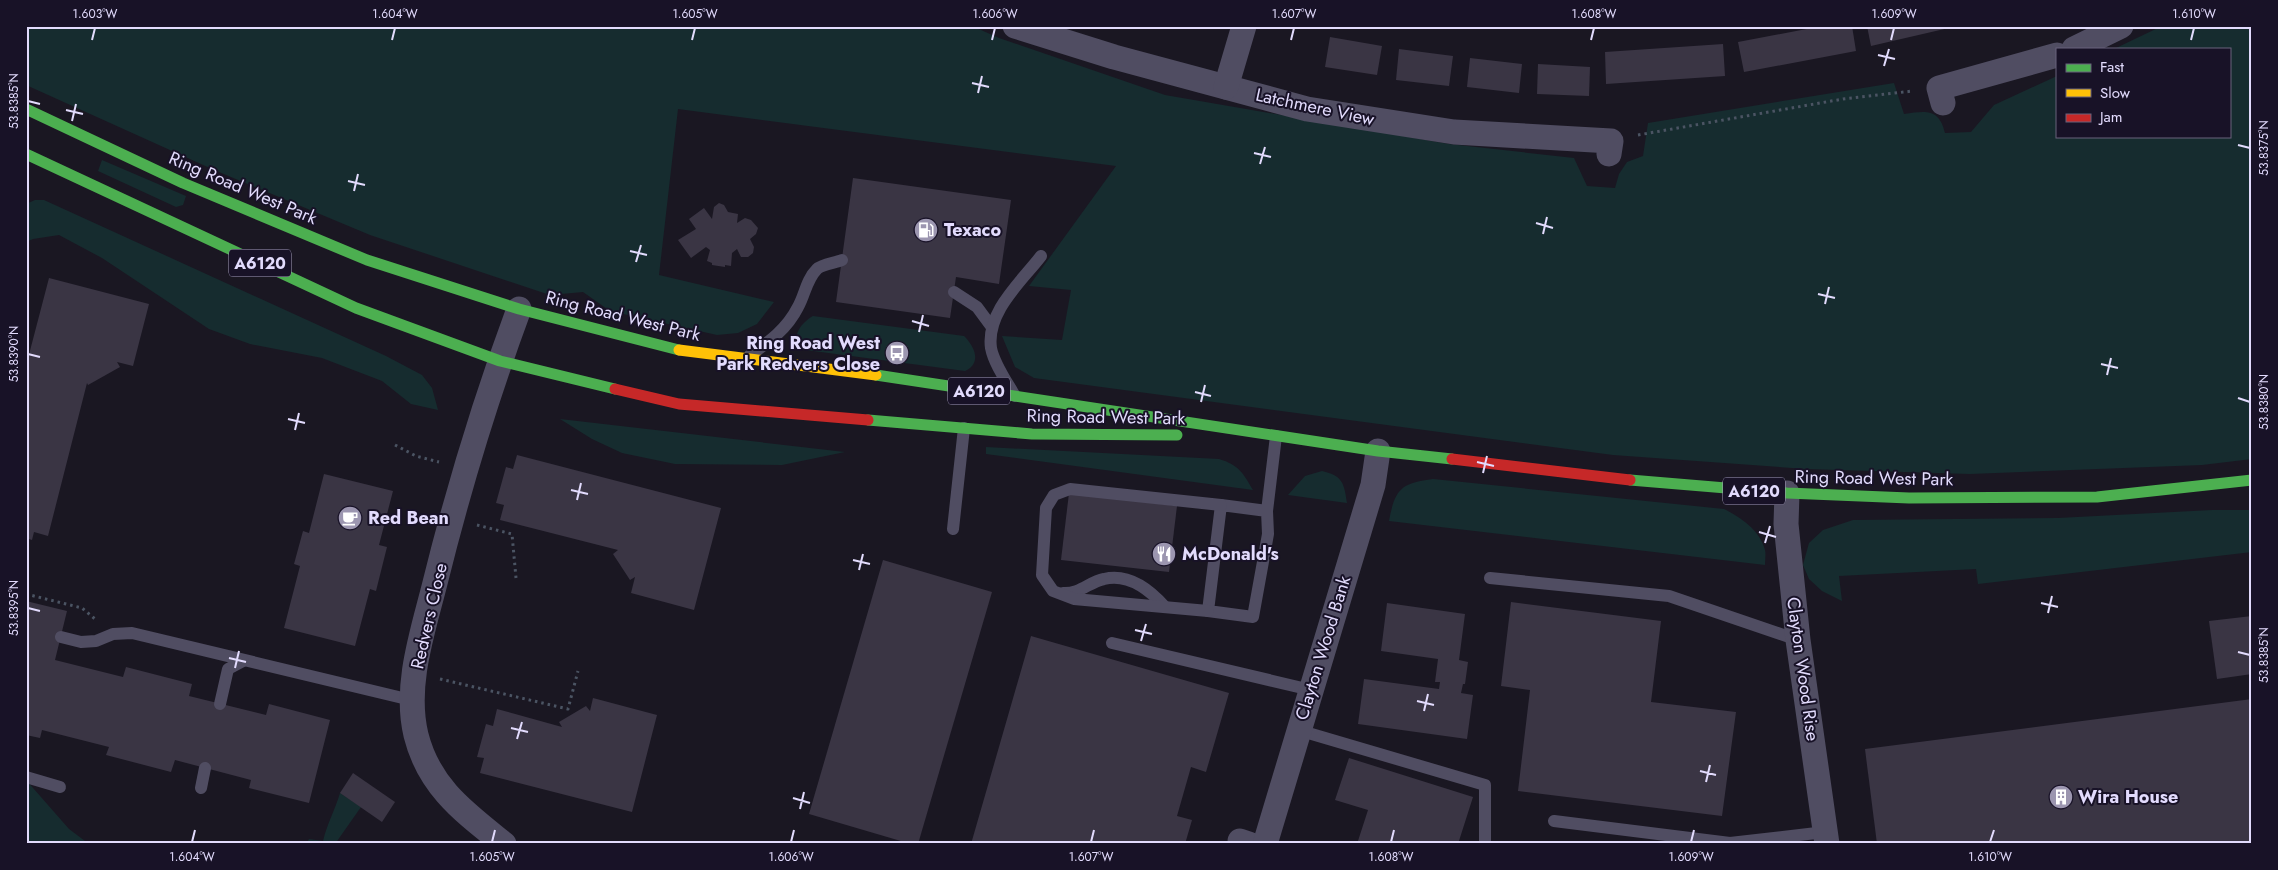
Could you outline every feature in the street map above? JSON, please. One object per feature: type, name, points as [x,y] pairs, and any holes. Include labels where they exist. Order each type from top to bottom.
[{"type":"highway","name":"Ring Road West Park","points":[[26,109],[183,183],[367,260],[520,308],[682,351],[1015,396],[1378,451],[1675,485],[1786,493],[1909,498],[2097,497],[2252,480]]},
{"type":"highway","name":"Ring Road West Park","points":[[26,154],[356,308],[500,361],[679,404],[1032,434],[1276,436]]},
{"type":"highway","name":"Ring Road West Park","points":[[2234,482],[2252,484]]},
{"type":"street","name":"Latchmere View","points":[[1015,26],[1114,57],[1307,108],[1454,132],[1610,148]]},
{"type":"street","points":[[1226,87],[1244,26]]},
{"type":"street","points":[[2076,48],[2121,26]]},
{"type":"street","points":[[1941,95],[2056,55]]},
{"type":"street","name":"Redvers Close","points":[[504,844],[462,811],[441,789],[425,760],[416,734],[411,700],[422,636],[451,519],[500,361],[520,308]]},
{"type":"street","name":"Clayton Wood Bank","points":[[1265,844],[1373,485],[1378,451]]},
{"type":"street","name":"Clayton Wood Rise","points":[[1786,493],[1786,524],[1798,640],[1826,838]]},
{"type":"lane","points":[[1015,396],[991,349],[991,326],[1000,307],[1041,256]]},
{"type":"lane","points":[[745,358],[773,340],[788,322],[798,307],[809,280],[818,268],[842,260]]},
{"type":"lane","points":[[954,292],[977,307],[991,326]]},
{"type":"lane","points":[[953,529],[964,428]]},
{"type":"lane","points":[[1267,511],[1070,489],[1054,495],[1046,508],[1042,575],[1052,591],[1074,599],[1253,617],[1268,534],[1267,511],[1276,436]]},
{"type":"lane","points":[[1208,612],[1221,505]]},
{"type":"lane","points":[[1490,578],[1670,596],[1798,640]]},
{"type":"lane","points":[[1056,592],[1070,593],[1083,590],[1103,579],[1122,579],[1138,583],[1154,594],[1165,607]]},
{"type":"lane","points":[[61,637],[81,642],[96,641],[113,634],[132,633],[242,661],[411,700]]},
{"type":"lane","points":[[1112,643],[1311,690]]},
{"type":"lane","points":[[220,704],[228,669],[242,661]]},
{"type":"lane","points":[[1298,730],[1485,786],[1485,844]]},
{"type":"lane","points":[[201,788],[205,768]]},
{"type":"lane","points":[[31,778],[60,787]]},
{"type":"lane","points":[[1554,821],[1730,844],[1826,838]]},
{"type":"path","points":[[1610,148],[1678,127],[1760,115],[1843,99],[1941,95]]},
{"type":"path","points":[[395,445],[416,456],[466,470]]},
{"type":"path","points":[[451,519],[512,534],[516,578]]},
{"type":"path","points":[[26,594],[82,608],[113,634]]},
{"type":"path","points":[[416,673],[568,709],[578,671]]},
{"type":"green space","points":[[26,26],[972,26],[999,38],[1165,95],[1449,144],[1574,158],[1587,186],[1615,188],[1619,174],[1627,162],[1643,156],[1648,123],[1894,83],[1904,114],[1925,112],[1935,115],[1939,119],[1945,133],[1971,132],[1994,105],[2056,76],[2056,138],[2230,138],[2230,48],[2116,48],[2162,26],[2252,26],[2252,459],[2202,465],[1970,474],[1806,469],[1613,455],[1034,378],[1015,367],[1002,336],[1062,340],[1071,290],[1029,286],[1116,166],[678,109],[659,275],[774,302],[757,324],[738,333],[717,335],[610,311],[583,292],[550,295],[370,235],[212,169],[26,85]]},
{"type":"green space","points":[[102,160],[186,196],[183,205],[176,207],[98,171]]},
{"type":"green space","points":[[35,200],[44,200],[386,356],[422,375],[432,388],[438,410],[411,404],[382,381],[322,358],[250,344],[209,329],[102,258],[59,235],[26,242],[26,204]]},
{"type":"green space","points":[[813,316],[964,336],[974,350],[974,364],[965,371],[798,349],[796,344],[797,334],[801,326]]},
{"type":"green space","points":[[560,419],[845,452],[782,465],[675,464],[622,453],[592,439]]},
{"type":"green space","points":[[986,447],[1219,459],[1240,470],[1253,490],[986,454]]},
{"type":"green space","points":[[1322,471],[1334,475],[1341,481],[1347,503],[1288,495],[1305,476]]},
{"type":"green space","points":[[1433,479],[1724,509],[1743,520],[1759,536],[1765,550],[1765,565],[1389,521],[1394,502],[1401,489],[1413,483]]},
{"type":"green space","points":[[2212,510],[2252,510],[2252,552],[1978,584],[1976,569],[1839,576],[1842,601],[1822,591],[1809,579],[1803,565],[1809,543],[1823,530],[1853,520],[2058,518]]},
{"type":"green space","points":[[26,780],[69,829],[89,844],[26,844]]},
{"type":"green space","points":[[340,793],[361,807],[335,844],[306,844],[309,839],[323,841]]},
{"type":"building","points":[[1822,26],[1852,26],[1856,51],[1744,72],[1738,42]]},
{"type":"building","points":[[1867,26],[1953,26],[1953,27],[1871,46]]},
{"type":"building","points":[[1330,37],[1382,46],[1377,75],[1325,67]]},
{"type":"building","points":[[1723,44],[1725,76],[1606,84],[1605,52]]},
{"type":"building","points":[[1399,49],[1453,56],[1449,86],[1396,80]]},
{"type":"building","points":[[1470,58],[1522,64],[1519,93],[1467,87]]},
{"type":"building","points":[[1538,64],[1590,67],[1589,96],[1537,94]]},
{"type":"building","name":"Texaco","points":[[853,178],[1011,200],[999,284],[956,277],[950,318],[836,302]]},
{"type":"building","points":[[719,203],[724,205],[728,212],[738,214],[737,223],[745,218],[751,220],[758,228],[756,234],[750,239],[754,247],[753,253],[748,257],[741,257],[737,249],[732,253],[731,266],[725,265],[725,267],[712,265],[712,263],[707,261],[710,250],[706,247],[691,258],[678,240],[696,229],[689,219],[704,208],[712,219],[714,207]]},
{"type":"building","points":[[49,278],[149,304],[133,366],[117,362],[120,367],[88,385],[87,383],[48,536],[34,532],[32,540],[26,538],[26,366]]},
{"type":"building","points":[[517,455],[721,508],[694,610],[631,593],[635,577],[630,580],[613,554],[618,550],[500,520],[504,505],[496,503],[506,467],[513,469]]},
{"type":"building","points":[[324,474],[393,491],[379,545],[387,547],[376,591],[370,589],[355,646],[284,628],[300,566],[294,564],[303,531],[309,533]]},
{"type":"building","points":[[1069,493],[1177,506],[1169,572],[1061,560]]},
{"type":"building","points":[[883,560],[992,592],[918,844],[911,844],[809,814]]},
{"type":"building","points":[[26,601],[67,611],[55,660],[123,677],[126,667],[192,684],[189,696],[266,715],[269,704],[330,720],[309,803],[249,788],[251,780],[175,760],[171,772],[106,755],[109,747],[42,730],[40,738],[26,735]]},
{"type":"building","points":[[1511,602],[1661,621],[1651,702],[1736,712],[1722,816],[1518,791],[1530,690],[1501,686]]},
{"type":"building","points":[[1387,603],[1465,614],[1459,660],[1468,662],[1465,684],[1463,684],[1461,693],[1473,695],[1467,739],[1358,724],[1364,679],[1439,689],[1440,682],[1435,682],[1438,659],[1381,651]]},
{"type":"building","points":[[2252,616],[2252,674],[2217,679],[2209,621]]},
{"type":"building","points":[[1031,636],[1229,693],[1206,772],[1191,767],[1177,816],[1192,820],[1185,844],[971,844]]},
{"type":"building","points":[[593,698],[657,715],[632,812],[480,773],[484,758],[477,757],[486,724],[493,726],[497,709],[562,727],[559,722],[586,706],[590,711]]},
{"type":"building","name":"Wira House","points":[[2252,699],[2252,844],[1877,844],[1865,749]]},
{"type":"building","points":[[1349,758],[1473,797],[1458,844],[1357,844],[1368,810],[1335,800]]},
{"type":"building","points":[[353,773],[395,802],[382,822],[340,793]]},
{"type":"traffic: fast","points":[[26,109],[183,183],[367,260],[519,309],[679,350]]},
{"type":"traffic: fast","points":[[26,154],[356,308],[500,361],[615,389]]},
{"type":"traffic: fast","points":[[876,375],[1378,451],[1452,459]]},
{"type":"traffic: fast","points":[[868,420],[1032,434],[1177,435]]},
{"type":"traffic: fast","points":[[1630,480],[1787,493],[1909,498],[2097,497],[2252,480]]},
{"type":"traffic: slow","points":[[679,350],[876,375]]},
{"type":"traffic: jam","points":[[615,389],[679,404],[868,420]]},
{"type":"traffic: jam","points":[[1452,459],[1630,480]]},
{"type":"place","name":"Texaco","points":[[926,230]]},
{"type":"place","name":"Ring Road West Park Redvers Close","points":[[897,353]]},
{"type":"place","name":"Red Bean","points":[[350,518]]},
{"type":"place","name":"McDonald's","points":[[1164,554]]},
{"type":"place","name":"Wira House","points":[[2061,797]]}]
